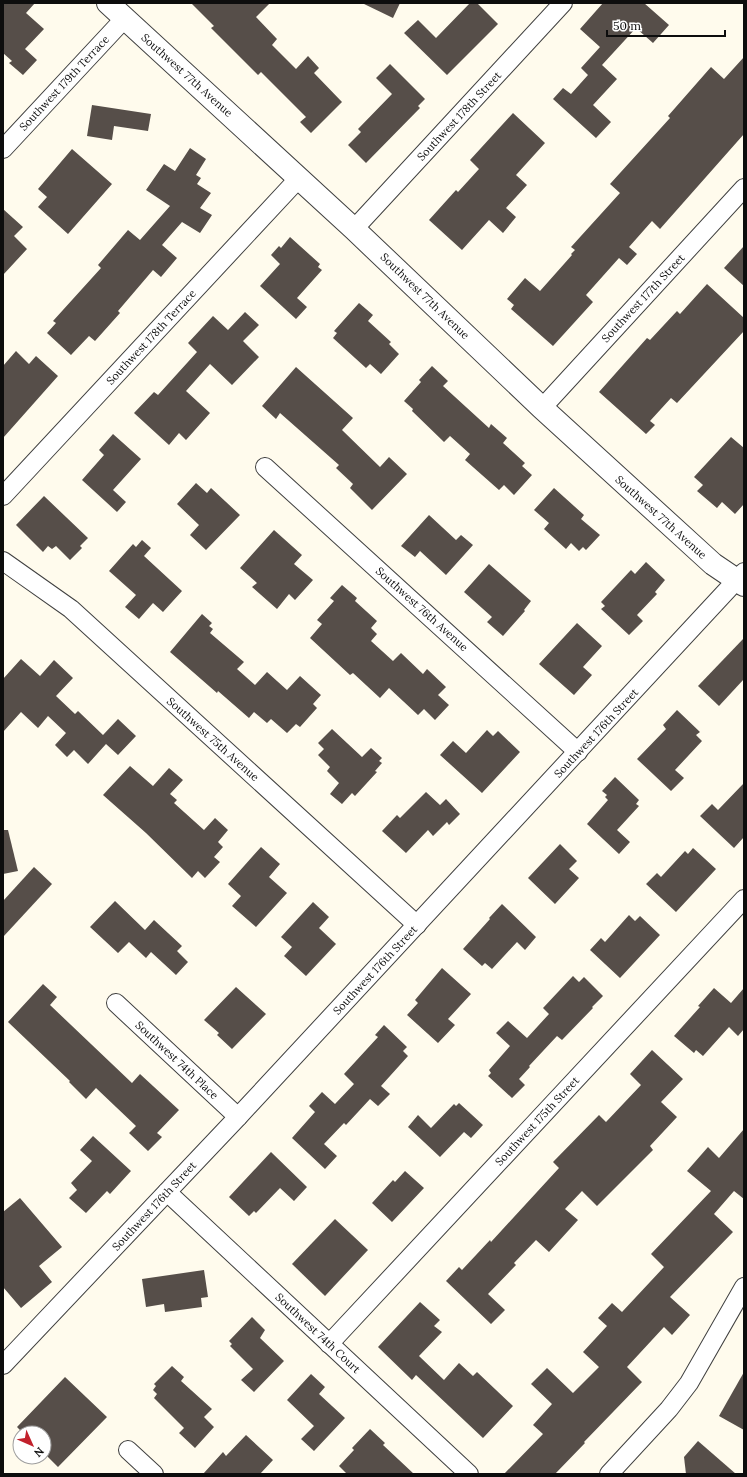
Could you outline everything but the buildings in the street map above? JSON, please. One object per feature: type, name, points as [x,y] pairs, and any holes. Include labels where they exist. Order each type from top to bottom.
[{"type":"street","name":"Southwest 77th Avenue","points":[[108,3],[354,229],[542,408],[713,564],[741,579]]},
{"type":"street","name":"Southwest 178th Street","points":[[354,229],[563,3]]},
{"type":"street","name":"Southwest 179th Terrace","points":[[3,149],[124,18]]},
{"type":"street","name":"Southwest 178th Terrace","points":[[3,496],[299,178]]},
{"type":"street","name":"Southwest 177th Street","points":[[542,408],[744,188]]},
{"type":"street","name":"Southwest 76th Avenue","points":[[265,467],[578,752]]},
{"type":"street","name":"Southwest 75th Avenue","points":[[3,561],[70,609],[417,925]]},
{"type":"street","name":"Southwest 176th Street","points":[[3,1365],[238,1117],[741,579]]},
{"type":"street","name":"Southwest 175th Street","points":[[329,1344],[744,898]]},
{"type":"street","name":"Southwest 74th Place","points":[[116,1003],[238,1117]]},
{"type":"street","name":"Southwest 74th Court","points":[[167,1192],[469,1474]]},
{"type":"street","points":[[609,1474],[669,1409],[689,1383],[744,1287]]},
{"type":"street","points":[[128,1450],[154,1474]]}]
